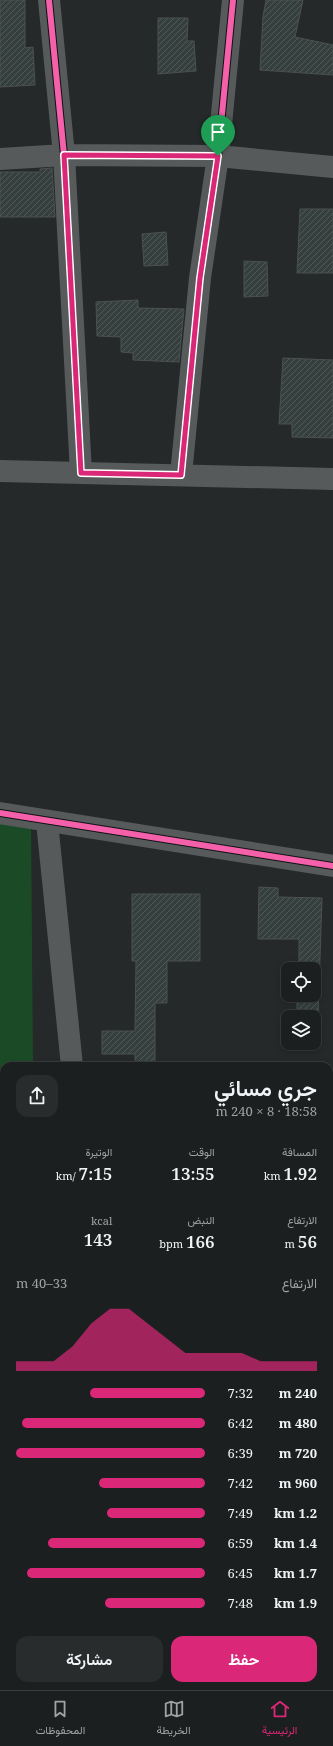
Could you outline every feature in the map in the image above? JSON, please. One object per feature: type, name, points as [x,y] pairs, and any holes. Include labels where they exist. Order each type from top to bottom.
[{"type":"street","points":[[49,0],[64,155],[81,473]]},
{"type":"street","points":[[181,475],[200,278],[218,156],[233,0]]},
{"type":"street","points":[[0,159],[64,155],[218,156],[333,167]]},
{"type":"street","points":[[0,472],[333,479]]},
{"type":"street","points":[[0,813],[47,822],[333,866]]},
{"type":"street","points":[[47,822],[72,1062]]},
{"type":"green space","points":[[0,822],[31,822],[33,1062],[0,1062]]},
{"type":"building","points":[[0,0],[25,0],[25,48],[33,47],[35,85],[0,87]]},
{"type":"building","points":[[266,0],[303,0],[295,37],[333,45],[333,75],[260,70],[263,16]]},
{"type":"building","points":[[158,18],[188,18],[187,41],[194,41],[196,71],[158,74]]},
{"type":"building","points":[[52,168],[55,217],[0,217],[0,172],[40,172],[40,169]]},
{"type":"building","points":[[300,209],[333,209],[333,273],[297,273]]},
{"type":"building","points":[[166,232],[168,265],[144,266],[142,234]]},
{"type":"building","points":[[244,261],[267,262],[268,296],[244,297]]},
{"type":"building","points":[[138,300],[138,308],[184,309],[179,362],[133,360],[133,353],[121,352],[121,337],[97,336],[96,302]]},
{"type":"building","points":[[283,358],[333,360],[333,438],[292,437],[292,424],[279,424]]},
{"type":"building","points":[[259,887],[278,888],[278,897],[322,898],[320,962],[299,962],[299,939],[258,939]]},
{"type":"building","points":[[132,894],[200,894],[200,961],[167,961],[167,1003],[155,1003],[155,1062],[135,1062],[135,1054],[102,1054],[102,1031],[135,1031],[136,961],[132,961]]},
{"type":"building","points":[[297,1002],[319,1002],[318,1010],[297,1010]]},
{"type":"cycle path","points":[[49,0],[64,155],[81,473]]},
{"type":"cycle path","points":[[181,475],[200,278],[218,156],[233,0]]},
{"type":"cycle path","points":[[0,813],[333,866]]},
{"type":"route","points":[[64,155],[218,156],[200,278],[181,475],[81,473],[64,155]]}]
